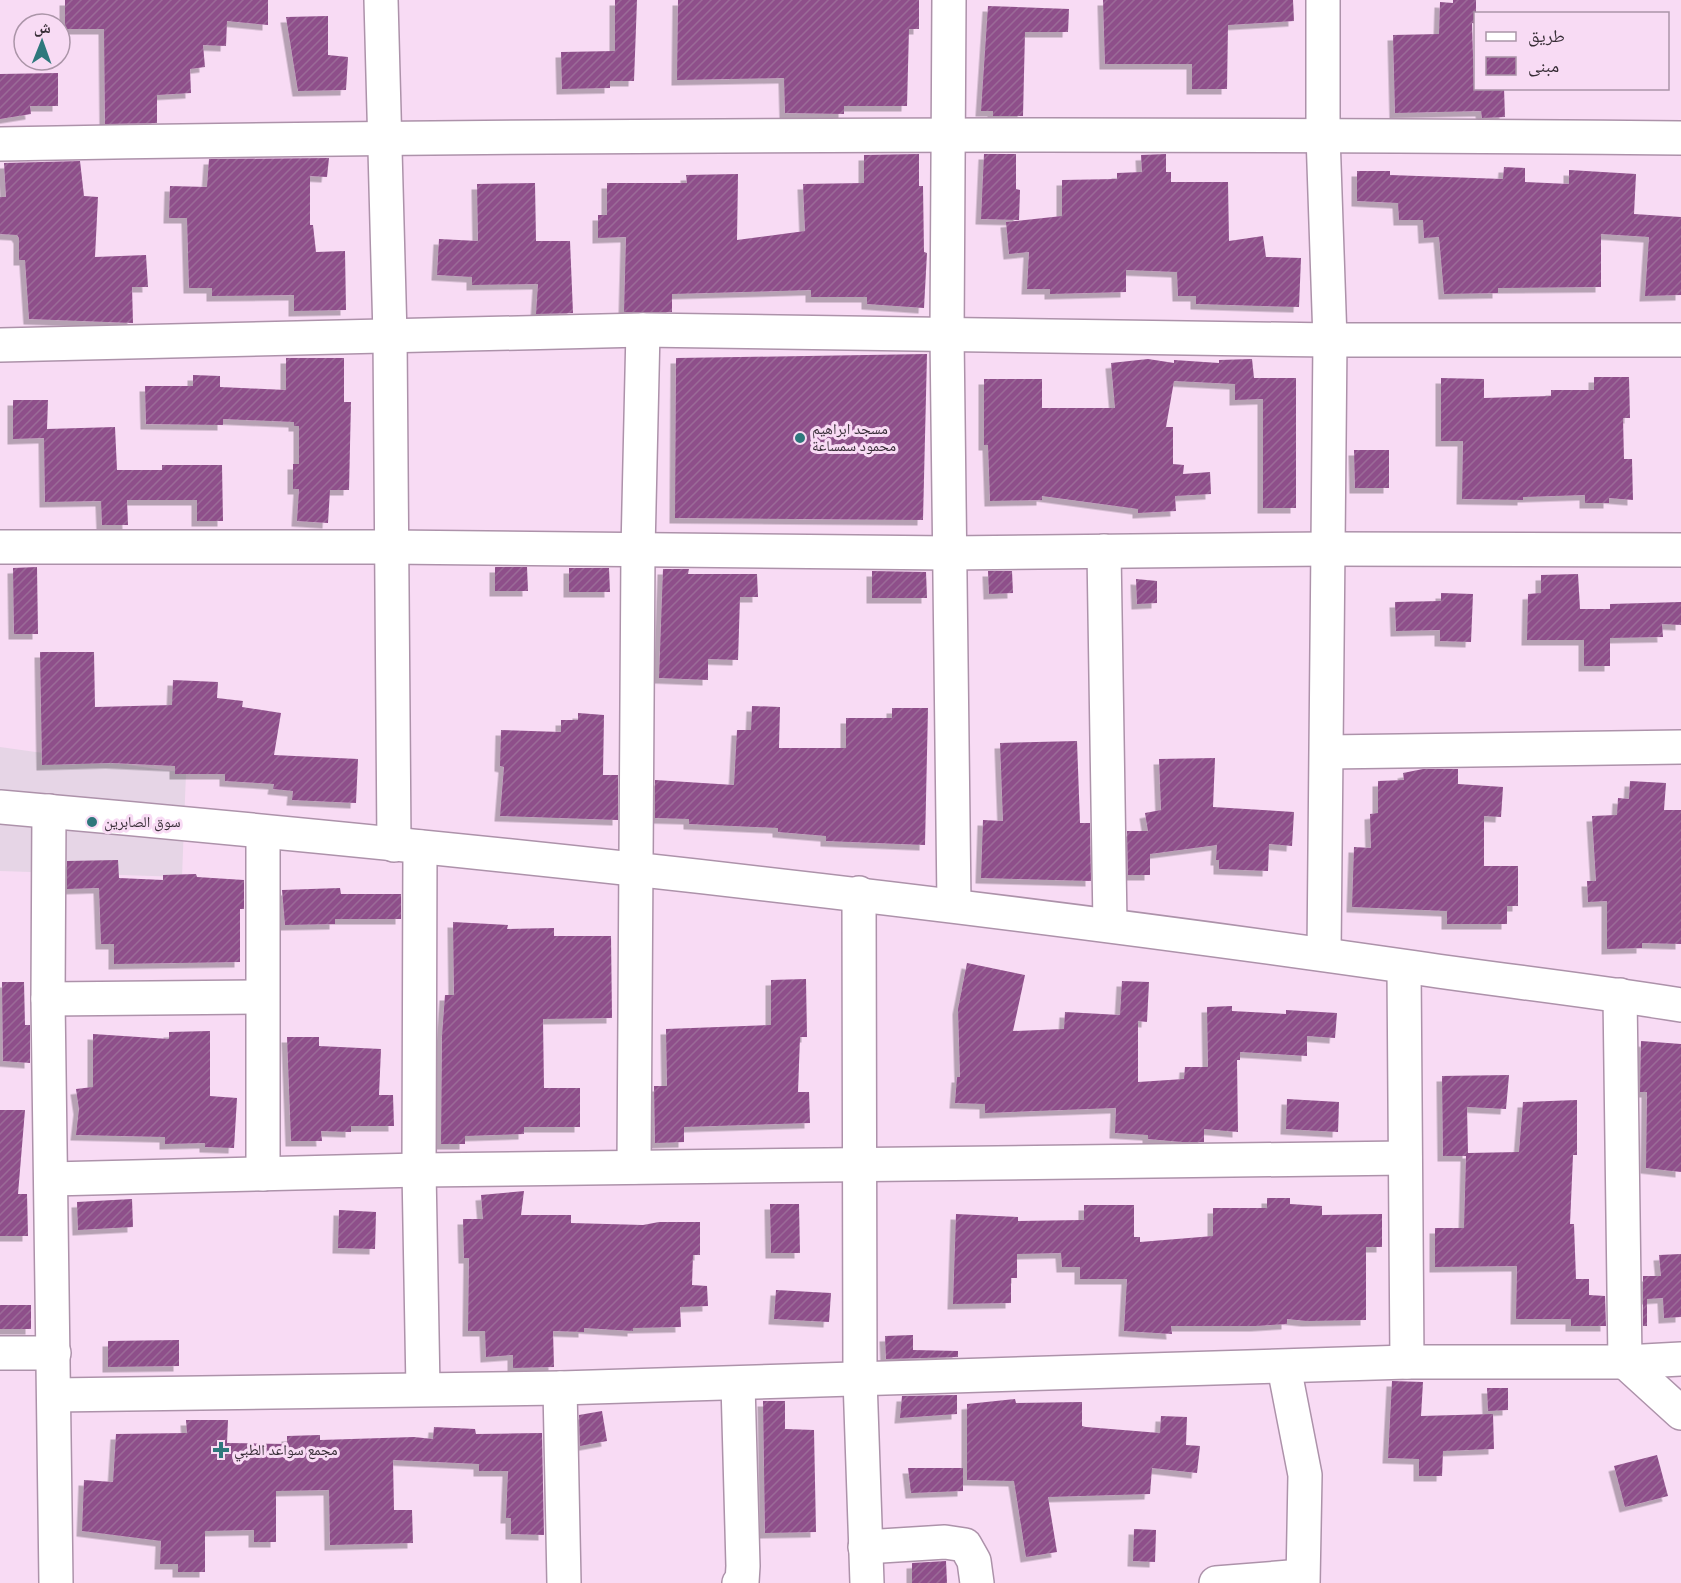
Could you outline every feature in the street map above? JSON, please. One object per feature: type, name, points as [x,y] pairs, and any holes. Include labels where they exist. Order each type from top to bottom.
[{"type":"street","points":[[381,0],[390,336],[390,547],[407,846],[419,1170],[423,1389]]},
{"type":"street","points":[[949,0],[950,136],[947,335],[954,904]]},
{"type":"street","points":[[1323,0],[1323,135],[1330,340],[1328,752],[1324,954]]},
{"type":"street","points":[[0,144],[384,137],[1323,135],[1681,138]]},
{"type":"street","points":[[0,345],[643,330],[1330,340],[1681,340]]},
{"type":"street","points":[[634,1167],[638,550],[643,330]]},
{"type":"street","points":[[0,547],[390,547],[949,552],[1328,549],[1681,550]]},
{"type":"street","points":[[1104,551],[1110,925]]},
{"type":"street","points":[[1328,752],[1681,747]]},
{"type":"street","points":[[0,807],[635,868],[954,904],[1681,1005]]},
{"type":"street","points":[[49,811],[48,999],[56,1583]]},
{"type":"street","points":[[263,833],[263,1174]]},
{"type":"street","points":[[859,893],[860,1379],[867,1583]]},
{"type":"street","points":[[1404,967],[1407,1362]]},
{"type":"street","points":[[1620,995],[1625,1362],[1681,1413]]},
{"type":"street","points":[[48,999],[262,997]]},
{"type":"street","points":[[51,1179],[419,1170],[1405,1158]]},
{"type":"street","points":[[0,1353],[54,1353]]},
{"type":"street","points":[[54,1395],[560,1388],[1407,1362],[1625,1362],[1681,1359]]},
{"type":"street","points":[[1216,1583],[1303,1579],[1305,1475],[1284,1366]]},
{"type":"street","points":[[738,1384],[743,1566],[742,1582],[739,1583]]},
{"type":"street","points":[[560,1388],[564,1583]]},
{"type":"street","points":[[866,1547],[945,1542],[965,1545],[974,1561],[977,1583]]},
{"type":"shaded area","name":"سوق الصابرين","points":[[0,747],[186,773],[182,877],[0,871]]},
{"type":"building","points":[[65,0],[268,0],[268,25],[227,21],[226,46],[203,45],[205,67],[190,69],[191,93],[157,95],[157,123],[105,124],[104,29],[72,29],[72,12],[65,12]]},
{"type":"building","points":[[615,0],[637,0],[634,81],[610,81],[610,88],[562,89],[561,52],[615,51]]},
{"type":"building","points":[[678,0],[919,0],[919,29],[909,29],[907,106],[844,106],[844,114],[785,113],[784,78],[677,80]]},
{"type":"building","points":[[1103,0],[1293,0],[1294,21],[1228,25],[1227,89],[1192,89],[1192,64],[1105,64]]},
{"type":"building","points":[[1453,0],[1476,0],[1474,24],[1472,23],[1474,90],[1504,90],[1505,117],[1482,118],[1481,111],[1395,113],[1393,35],[1439,34],[1440,2],[1453,3]]},
{"type":"building","points":[[988,6],[1069,9],[1068,32],[1025,32],[1023,116],[993,116],[993,111],[981,111]]},
{"type":"building","points":[[328,16],[328,55],[348,57],[346,90],[298,91],[286,17]]},
{"type":"building","points":[[58,73],[58,106],[30,106],[31,114],[0,119],[0,74]]},
{"type":"building","points":[[919,154],[919,186],[923,186],[924,252],[927,253],[924,308],[867,304],[867,297],[811,297],[811,290],[672,294],[672,312],[624,312],[626,237],[598,238],[598,215],[607,215],[607,183],[687,183],[686,175],[738,174],[737,240],[805,231],[803,184],[864,183],[864,155]]},
{"type":"building","points":[[984,154],[1016,154],[1016,189],[1020,190],[1019,220],[981,219]]},
{"type":"building","points":[[1166,154],[1166,172],[1171,172],[1171,182],[1228,182],[1229,241],[1263,236],[1266,257],[1301,258],[1299,307],[1196,304],[1196,296],[1178,296],[1177,272],[1126,270],[1126,292],[1050,294],[1050,289],[1027,289],[1029,252],[1009,254],[1006,222],[1062,216],[1062,180],[1117,179],[1117,173],[1142,172],[1141,155]]},
{"type":"building","points":[[329,158],[327,177],[310,176],[310,225],[313,225],[316,252],[345,251],[346,310],[294,311],[294,295],[212,296],[212,288],[189,288],[187,218],[169,218],[170,186],[207,187],[209,159]]},
{"type":"building","points":[[80,161],[84,196],[98,197],[95,257],[146,255],[148,287],[132,287],[133,323],[29,319],[25,260],[19,260],[19,238],[17,235],[0,234],[0,197],[6,197],[4,163]]},
{"type":"building","points":[[1504,167],[1525,168],[1525,182],[1569,184],[1569,170],[1636,174],[1634,214],[1681,217],[1681,295],[1645,296],[1649,237],[1601,234],[1601,287],[1498,288],[1498,293],[1444,294],[1439,237],[1424,238],[1423,220],[1399,220],[1398,203],[1357,201],[1357,171],[1390,171],[1390,175],[1503,179]]},
{"type":"building","points":[[535,183],[536,241],[570,241],[573,313],[536,314],[538,284],[472,285],[472,277],[437,275],[439,239],[478,241],[477,184]]},
{"type":"building","name":"مسجد ابراهيم محمود سمساعة","points":[[927,354],[923,520],[675,518],[676,358]]},
{"type":"building","points":[[286,358],[344,358],[344,402],[351,402],[349,490],[330,490],[328,523],[297,521],[299,489],[293,489],[293,464],[299,464],[299,426],[294,426],[294,422],[223,419],[223,425],[146,424],[145,386],[193,386],[193,375],[220,376],[220,387],[286,390]]},
{"type":"building","points":[[1148,359],[1174,363],[1174,360],[1219,363],[1219,360],[1252,359],[1254,378],[1296,378],[1296,508],[1263,508],[1263,399],[1235,400],[1235,384],[1174,381],[1166,427],[1173,427],[1173,464],[1184,465],[1183,474],[1210,472],[1211,494],[1175,496],[1176,511],[1138,513],[1138,509],[1042,496],[1042,500],[990,501],[988,445],[984,445],[984,379],[1042,379],[1042,408],[1115,408],[1111,363]]},
{"type":"building","points":[[1594,377],[1629,377],[1630,418],[1623,418],[1624,459],[1632,459],[1633,500],[1609,498],[1609,503],[1585,503],[1585,495],[1523,497],[1523,500],[1462,499],[1463,441],[1441,441],[1441,378],[1484,379],[1484,398],[1551,396],[1551,390],[1594,390]]},
{"type":"building","points":[[13,400],[48,400],[47,429],[115,427],[117,470],[162,470],[162,465],[222,465],[223,521],[197,521],[197,500],[127,500],[128,525],[102,525],[101,501],[45,502],[44,438],[13,439]]},
{"type":"building","points":[[1354,450],[1389,450],[1389,488],[1355,488]]},
{"type":"building","points":[[37,567],[38,634],[14,634],[13,568]]},
{"type":"building","points":[[495,567],[527,567],[528,591],[495,591]]},
{"type":"building","points":[[569,568],[609,568],[610,592],[569,592]]},
{"type":"building","points":[[663,569],[689,569],[688,574],[757,574],[758,597],[740,597],[738,660],[708,659],[708,680],[659,678]]},
{"type":"building","points":[[872,571],[926,572],[927,598],[872,598]]},
{"type":"building","points":[[988,571],[1012,571],[1013,593],[989,594]]},
{"type":"building","points":[[1578,574],[1580,609],[1610,609],[1610,604],[1681,602],[1681,625],[1662,624],[1663,637],[1610,638],[1610,666],[1584,666],[1584,640],[1527,640],[1528,594],[1541,593],[1541,575]]},
{"type":"building","points":[[1136,579],[1157,581],[1157,603],[1137,604]]},
{"type":"building","points":[[1441,593],[1473,594],[1471,642],[1440,641],[1440,630],[1396,631],[1395,602],[1441,601]]},
{"type":"building","points":[[40,652],[94,652],[95,707],[172,705],[173,680],[218,682],[217,698],[243,701],[242,707],[281,713],[274,755],[358,759],[356,803],[292,800],[293,791],[273,789],[274,784],[225,781],[225,774],[175,774],[175,766],[111,763],[42,765]]},
{"type":"building","points":[[752,706],[780,707],[779,748],[846,748],[846,718],[892,718],[892,708],[928,708],[925,845],[826,841],[826,836],[778,832],[778,828],[689,824],[689,819],[655,818],[655,780],[734,785],[737,730],[751,730]]},
{"type":"building","points":[[578,713],[604,715],[603,775],[618,775],[618,820],[500,816],[504,767],[500,766],[501,730],[561,732],[561,720],[578,720]]},
{"type":"building","points":[[1077,741],[1080,823],[1090,823],[1091,881],[981,878],[983,820],[1003,821],[1000,743]]},
{"type":"building","points":[[1215,758],[1213,807],[1294,812],[1292,846],[1269,844],[1268,871],[1219,869],[1219,860],[1216,860],[1217,845],[1150,854],[1150,875],[1128,875],[1127,831],[1148,831],[1145,813],[1161,810],[1159,759]]},
{"type":"building","points":[[1423,769],[1458,769],[1458,784],[1503,787],[1501,817],[1484,816],[1484,866],[1518,866],[1518,906],[1507,906],[1507,924],[1447,924],[1447,911],[1352,907],[1354,847],[1371,848],[1370,814],[1378,813],[1378,781],[1404,780],[1403,773]]},
{"type":"building","points":[[1630,781],[1666,783],[1664,810],[1681,810],[1681,944],[1642,943],[1642,948],[1607,949],[1607,901],[1588,902],[1587,881],[1596,881],[1592,816],[1617,815],[1618,798],[1629,799]]},
{"type":"building","points":[[118,860],[119,878],[163,880],[163,875],[196,874],[197,877],[244,880],[244,909],[240,909],[240,962],[114,964],[114,944],[101,944],[99,888],[67,889],[67,861]]},
{"type":"building","points":[[340,888],[341,894],[401,894],[401,919],[335,919],[335,924],[285,925],[282,890]]},
{"type":"building","points":[[453,922],[508,925],[507,929],[554,928],[554,936],[611,936],[612,1018],[543,1019],[544,1088],[580,1088],[580,1127],[524,1127],[524,1134],[465,1136],[465,1144],[441,1144],[442,1036],[445,995],[454,995]]},
{"type":"building","points":[[967,963],[1025,975],[1013,1031],[1064,1029],[1065,1012],[1120,1015],[1122,981],[1149,982],[1147,1022],[1138,1021],[1138,1082],[1184,1079],[1185,1067],[1208,1067],[1207,1007],[1232,1006],[1232,1011],[1286,1014],[1286,1010],[1337,1013],[1335,1038],[1307,1036],[1307,1056],[1240,1052],[1240,1060],[1237,1060],[1238,1132],[1204,1129],[1204,1142],[1148,1139],[1148,1135],[1115,1133],[1116,1108],[985,1113],[985,1104],[955,1103],[957,1077],[960,1077],[958,1009]]},
{"type":"building","points":[[806,979],[807,1037],[800,1037],[798,1092],[809,1092],[810,1123],[684,1127],[684,1142],[655,1143],[654,1086],[667,1086],[666,1029],[771,1025],[771,980]]},
{"type":"building","points":[[2,982],[24,982],[25,1025],[30,1025],[30,1063],[3,1061]]},
{"type":"building","points":[[210,1031],[210,1096],[237,1098],[234,1148],[205,1147],[205,1143],[165,1144],[165,1137],[76,1135],[79,1109],[76,1089],[93,1087],[93,1034],[169,1039],[169,1032]]},
{"type":"building","points":[[287,1037],[319,1037],[319,1046],[381,1049],[379,1095],[393,1095],[394,1126],[351,1126],[351,1132],[321,1131],[322,1141],[291,1141]]},
{"type":"building","points":[[1641,1041],[1681,1044],[1681,1172],[1646,1168],[1647,1092],[1640,1092]]},
{"type":"building","points":[[1509,1075],[1506,1109],[1467,1107],[1468,1153],[1519,1152],[1523,1102],[1577,1100],[1577,1155],[1573,1155],[1570,1224],[1574,1224],[1576,1279],[1589,1279],[1589,1295],[1605,1296],[1606,1326],[1571,1326],[1571,1319],[1516,1319],[1517,1266],[1435,1267],[1435,1228],[1464,1228],[1466,1156],[1443,1156],[1442,1076]]},
{"type":"building","points":[[1287,1099],[1339,1102],[1338,1132],[1286,1129]]},
{"type":"building","points":[[0,1110],[25,1110],[18,1194],[27,1194],[28,1236],[0,1236]]},
{"type":"building","points":[[524,1191],[521,1215],[571,1215],[571,1223],[643,1225],[659,1222],[700,1222],[700,1255],[693,1255],[692,1285],[707,1286],[708,1306],[680,1307],[681,1327],[633,1328],[633,1331],[584,1328],[584,1332],[553,1331],[554,1367],[513,1368],[513,1355],[486,1357],[485,1331],[468,1331],[469,1258],[464,1258],[463,1219],[483,1219],[481,1195]]},
{"type":"building","points":[[1267,1198],[1290,1198],[1290,1204],[1322,1206],[1322,1215],[1382,1214],[1382,1247],[1366,1247],[1366,1320],[1287,1319],[1287,1324],[1256,1326],[1171,1326],[1172,1334],[1124,1331],[1127,1279],[1080,1279],[1080,1267],[1062,1267],[1061,1253],[1017,1254],[1017,1278],[1011,1278],[1011,1303],[953,1304],[956,1214],[1018,1217],[1018,1221],[1084,1220],[1084,1205],[1134,1205],[1134,1237],[1140,1237],[1140,1242],[1213,1236],[1213,1208],[1267,1208]]},
{"type":"building","points":[[132,1199],[133,1227],[78,1230],[77,1202]]},
{"type":"building","points":[[770,1204],[799,1204],[800,1253],[771,1253]]},
{"type":"building","points":[[339,1210],[376,1212],[375,1249],[338,1248]]},
{"type":"building","points":[[1681,1254],[1681,1317],[1664,1318],[1663,1298],[1647,1299],[1647,1326],[1643,1326],[1643,1276],[1661,1276],[1659,1255]]},
{"type":"building","points":[[776,1290],[831,1293],[829,1322],[774,1319]]},
{"type":"building","points":[[0,1305],[31,1305],[31,1329],[0,1329]]},
{"type":"building","points":[[913,1335],[913,1350],[958,1351],[958,1357],[886,1359],[885,1336]]},
{"type":"building","points":[[179,1340],[179,1366],[108,1367],[108,1341]]},
{"type":"building","points":[[1392,1381],[1423,1382],[1421,1416],[1493,1414],[1494,1449],[1443,1451],[1442,1476],[1419,1476],[1419,1459],[1388,1458]]},
{"type":"building","points":[[1487,1388],[1508,1388],[1508,1410],[1488,1411]]},
{"type":"building","points":[[957,1395],[957,1414],[900,1418],[902,1396]]},
{"type":"building","points":[[1015,1399],[1016,1403],[1082,1402],[1082,1426],[1086,1427],[1160,1433],[1161,1416],[1187,1417],[1186,1445],[1200,1446],[1197,1473],[1152,1468],[1150,1494],[1048,1497],[1057,1552],[1026,1557],[1014,1481],[967,1480],[967,1404]]},
{"type":"building","points":[[763,1401],[785,1401],[785,1429],[814,1430],[816,1532],[765,1533]]},
{"type":"building","points":[[602,1411],[607,1441],[580,1446],[579,1415]]},
{"type":"building","points":[[186,1420],[228,1420],[227,1443],[287,1444],[287,1436],[320,1435],[320,1440],[414,1437],[433,1439],[434,1427],[475,1429],[476,1434],[542,1433],[544,1535],[511,1534],[511,1518],[506,1518],[508,1471],[479,1471],[479,1464],[393,1460],[394,1510],[412,1510],[413,1543],[330,1545],[329,1490],[276,1491],[276,1542],[254,1542],[254,1530],[205,1531],[205,1572],[178,1572],[178,1564],[160,1564],[161,1541],[82,1531],[84,1480],[113,1482],[116,1434],[187,1433]]},
{"type":"building","points":[[1657,1455],[1668,1496],[1625,1507],[1614,1466]]},
{"type":"building","points":[[908,1468],[963,1468],[963,1491],[911,1493]]},
{"type":"building","points":[[1134,1529],[1156,1530],[1155,1562],[1133,1561]]},
{"type":"building","points":[[946,1561],[947,1583],[912,1583],[912,1563]]},
{"type":"place","name":"مسجد ابراهيم محمود سمساعة","points":[[800,438]]},
{"type":"place","name":"سوق الصابرين","points":[[92,822]]},
{"type":"place","name":"مجمع سواعد الطبي","points":[[221,1450]]}]
